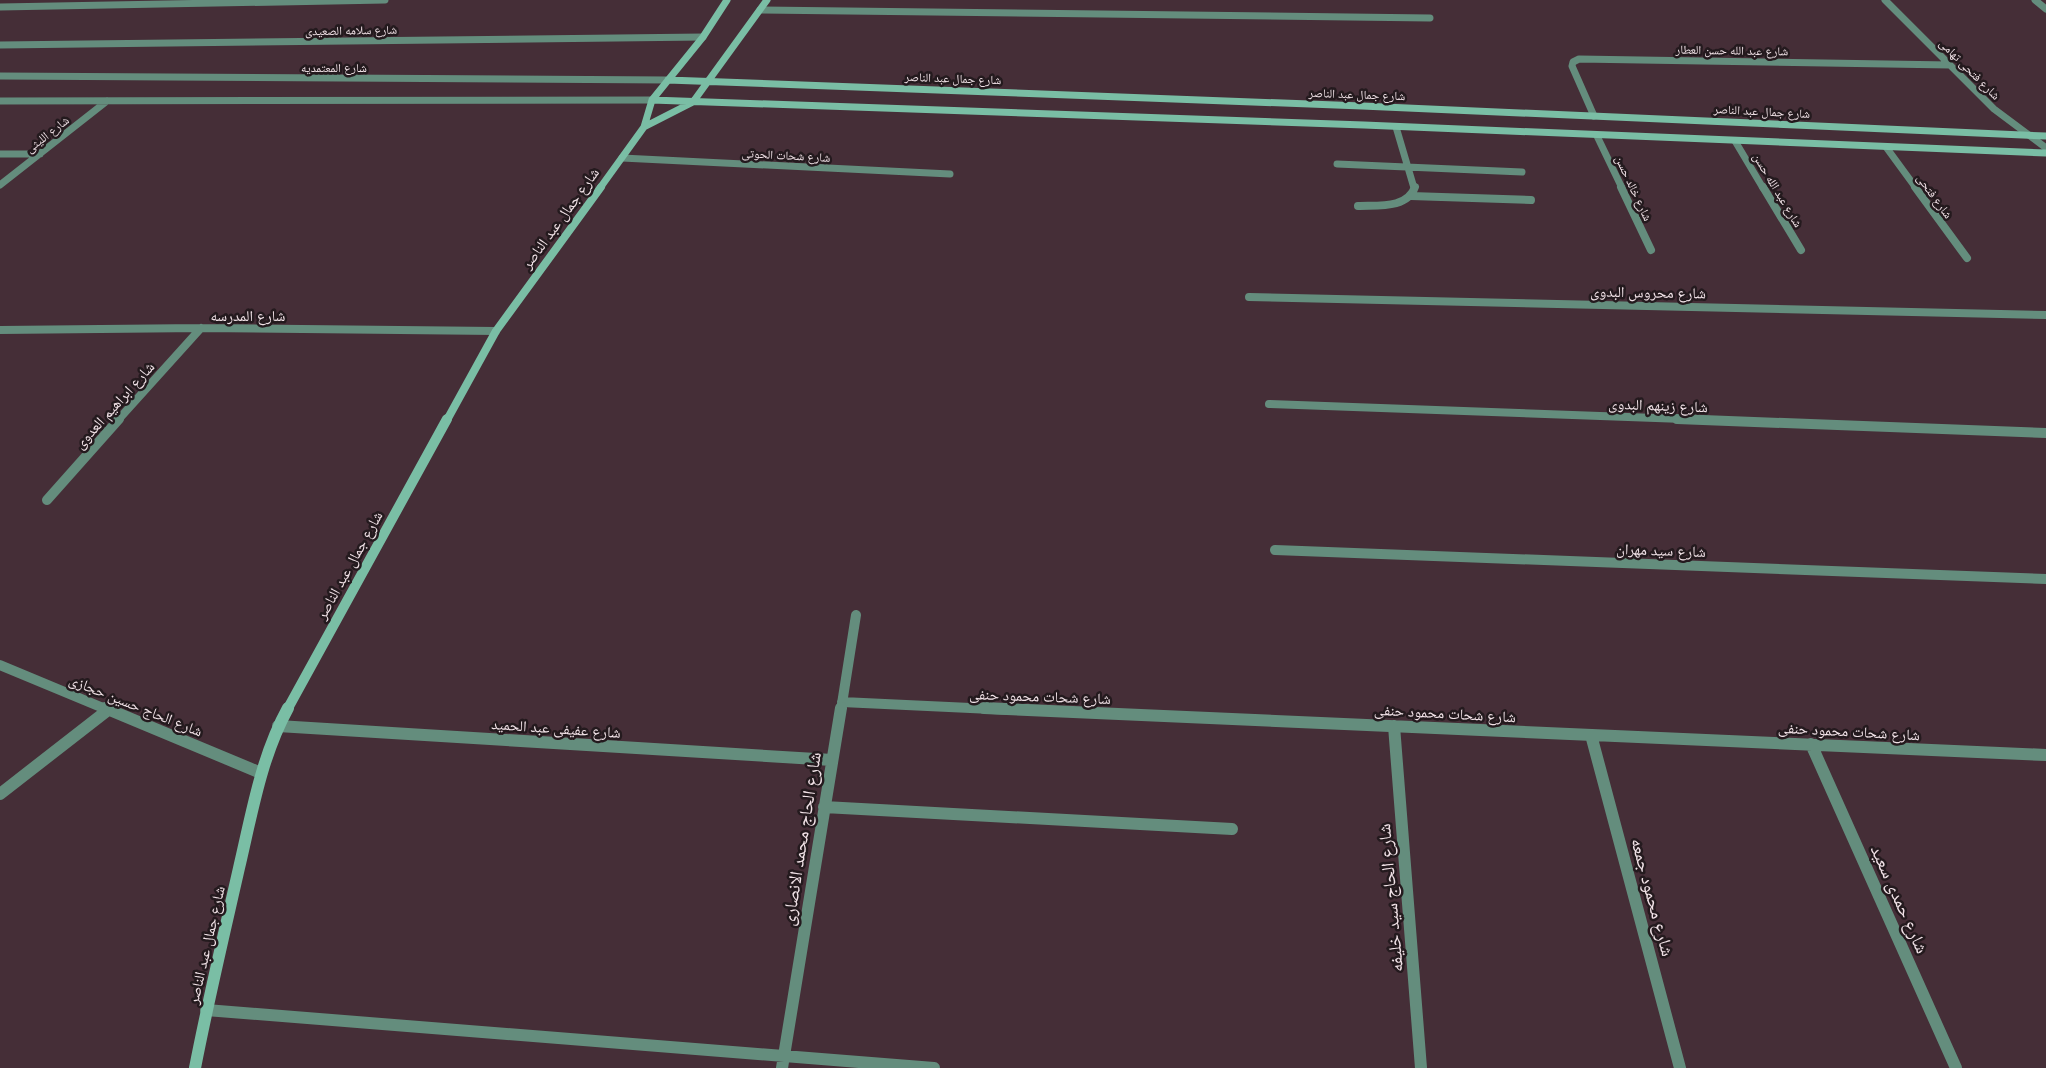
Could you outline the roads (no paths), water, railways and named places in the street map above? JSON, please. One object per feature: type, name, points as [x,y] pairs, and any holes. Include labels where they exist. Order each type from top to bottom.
[{"type":"street","points":[[0,7],[384,0]]},
{"type":"street","points":[[0,101],[652,100],[703,37],[727,0]]},
{"type":"street","points":[[693,102],[767,0]]},
{"type":"street","name":"شارع فتحى تهامى","points":[[1885,0],[1994,109],[2046,148]]},
{"type":"street","points":[[2035,0],[2046,9]]},
{"type":"street","points":[[760,10],[1430,18]]},
{"type":"street","name":"شارع سلامه الصعيدى","points":[[0,45],[703,37]]},
{"type":"street","name":"شارع عبد الله حسن العطار","points":[[1594,116],[1572,66],[1574,62],[1579,60],[1950,65]]},
{"type":"street","name":"شارع المعتمديه","points":[[0,76],[668,80]]},
{"type":"street","name":"شارع جمال عبد الناصر","points":[[668,80],[1362,106],[2046,136]]},
{"type":"street","name":"شارع جمال عبد الناصر","points":[[195,1068],[206,1010],[261,772],[278,726],[496,331],[644,127],[652,100],[1364,125],[2046,153]]},
{"type":"street","name":"شارع الليثى","points":[[0,185],[107,101]]},
{"type":"street","name":"شارع جمال عبد الناصر","points":[[644,127],[693,102]]},
{"type":"street","points":[[1362,106],[1364,125]]},
{"type":"street","points":[[1396,127],[1414,186],[1411,196]]},
{"type":"street","name":"شارع خالد حسن","points":[[1597,136],[1651,250]]},
{"type":"street","name":"شارع عبد الله حسن","points":[[1735,141],[1801,250]]},
{"type":"street","name":"شارع فتحى","points":[[1886,147],[1967,258]]},
{"type":"street","points":[[0,154],[40,154]]},
{"type":"street","name":"شارع شحات الحوتى","points":[[622,158],[950,174]]},
{"type":"street","points":[[1337,164],[1522,172]]},
{"type":"street","points":[[1358,206],[1395,204],[1411,196],[1531,200]]},
{"type":"street","name":"شارع محروس البدوى","points":[[1249,297],[2046,314]]},
{"type":"street","name":"شارع المدرسه","points":[[0,330],[201,328],[496,331]]},
{"type":"street","name":"شارع ابراهيم العدوى","points":[[47,500],[201,328]]},
{"type":"street","name":"شارع زينهم البدوى","points":[[1269,404],[2046,434]]},
{"type":"street","name":"شارع سيد مهران","points":[[1275,550],[2046,579]]},
{"type":"street","name":"شارع الحاج محمد الانصارى","points":[[783,1062],[856,615]]},
{"type":"street","name":"شارع الحاج حسين حجازى","points":[[0,665],[261,772]]},
{"type":"street","name":"شارع شحات محمود حنفى","points":[[842,702],[2046,755]]},
{"type":"street","points":[[0,794],[108,710]]},
{"type":"street","name":"شارع عفيفى عبد الحميد","points":[[278,726],[832,760]]},
{"type":"street","name":"شارع الحاج سيد خليفه","points":[[1394,726],[1421,1068]]},
{"type":"street","name":"شارع محمود جمعه","points":[[1591,735],[1680,1068]]},
{"type":"street","name":"شارع حمدى سعيد","points":[[1811,744],[1956,1068]]},
{"type":"street","points":[[824,807],[1232,829]]},
{"type":"street","points":[[206,1010],[783,1062],[934,1068]]}]
